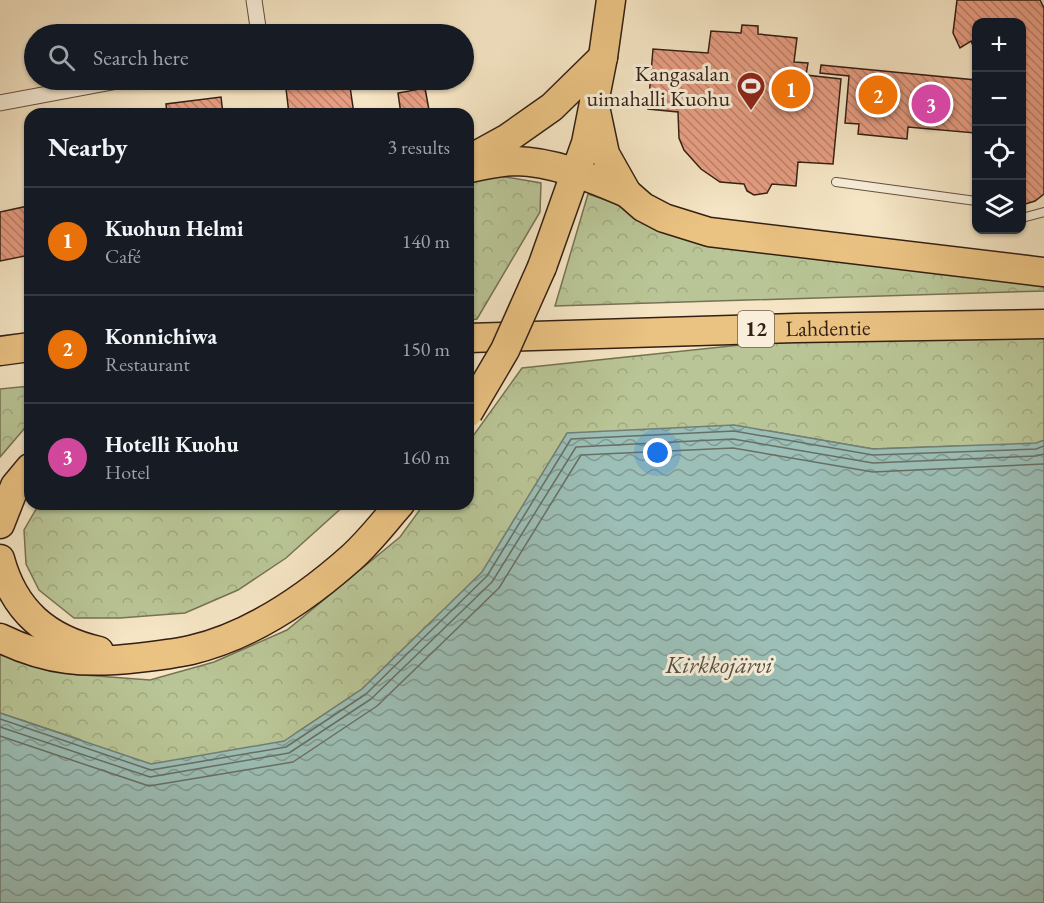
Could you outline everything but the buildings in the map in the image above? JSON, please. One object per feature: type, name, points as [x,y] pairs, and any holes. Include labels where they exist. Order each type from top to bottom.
[{"type":"highway","points":[[474,403],[505,350],[542,267],[586,143],[603,57],[611,0]]},
{"type":"highway","points":[[474,157],[508,138],[552,107],[603,57]]},
{"type":"highway","points":[[594,102],[605,154],[627,193]]},
{"type":"highway","points":[[474,167],[514,161],[540,163],[576,172],[627,193],[643,207],[664,218],[709,232],[1044,273]]},
{"type":"highway","name":"Lahdentie","points":[[474,338],[796,328],[1044,324]]},
{"type":"highway","points":[[0,351],[24,347]]},
{"type":"highway","points":[[0,361],[24,359]]},
{"type":"highway","points":[[0,524],[15,486],[24,475]]},
{"type":"highway","points":[[0,638],[17,646],[60,659],[103,661],[191,650],[213,643],[239,633],[293,602],[352,557],[395,510]]},
{"type":"highway","points":[[0,559],[16,598],[37,623],[51,633],[86,648],[106,653],[143,657]]},
{"type":"street","points":[[254,0],[258,24]]},
{"type":"street","points":[[0,103],[70,90]]},
{"type":"lane","points":[[836,182],[972,200]]},
{"type":"lane","points":[[1026,217],[1044,212]]},
{"type":"green space","points":[[483,173],[541,183],[540,212],[477,319],[474,319],[474,177]]},
{"type":"green space","points":[[588,194],[618,204],[1044,281],[1044,291],[555,306]]},
{"type":"green space","name":"Kirkkojärvi","points":[[1044,332],[1044,903],[0,903],[0,715],[81,740],[0,713],[0,648],[70,674],[150,680],[214,662],[287,630],[400,537],[420,510],[474,510],[474,435],[522,368],[798,339]],"holes":[[[769,431],[873,449],[958,446],[946,456],[811,446]],[[432,621],[345,709],[296,733],[362,689]]]},
{"type":"green space","points":[[24,387],[24,429],[0,457],[0,389]]},
{"type":"green space","points":[[36,510],[339,510],[286,558],[238,590],[185,613],[120,618],[74,618],[39,590],[26,564],[24,530]]},
{"type":"water","name":"Kirkkojärvi","points":[[734,425],[873,449],[1036,443],[1044,440],[1044,903],[0,903],[0,713],[151,764],[284,741],[362,689],[482,572],[567,433]]},
{"type":"place","name":"Kuohun Helmi","points":[[791,89]]},
{"type":"place","name":"Konnichiwa","points":[[878,95]]},
{"type":"place","name":"Hotelli Kuohu","points":[[931,104]]},
{"type":"place","name":"Kangasalan uimahalli Kuohu","points":[[751,112]]}]
